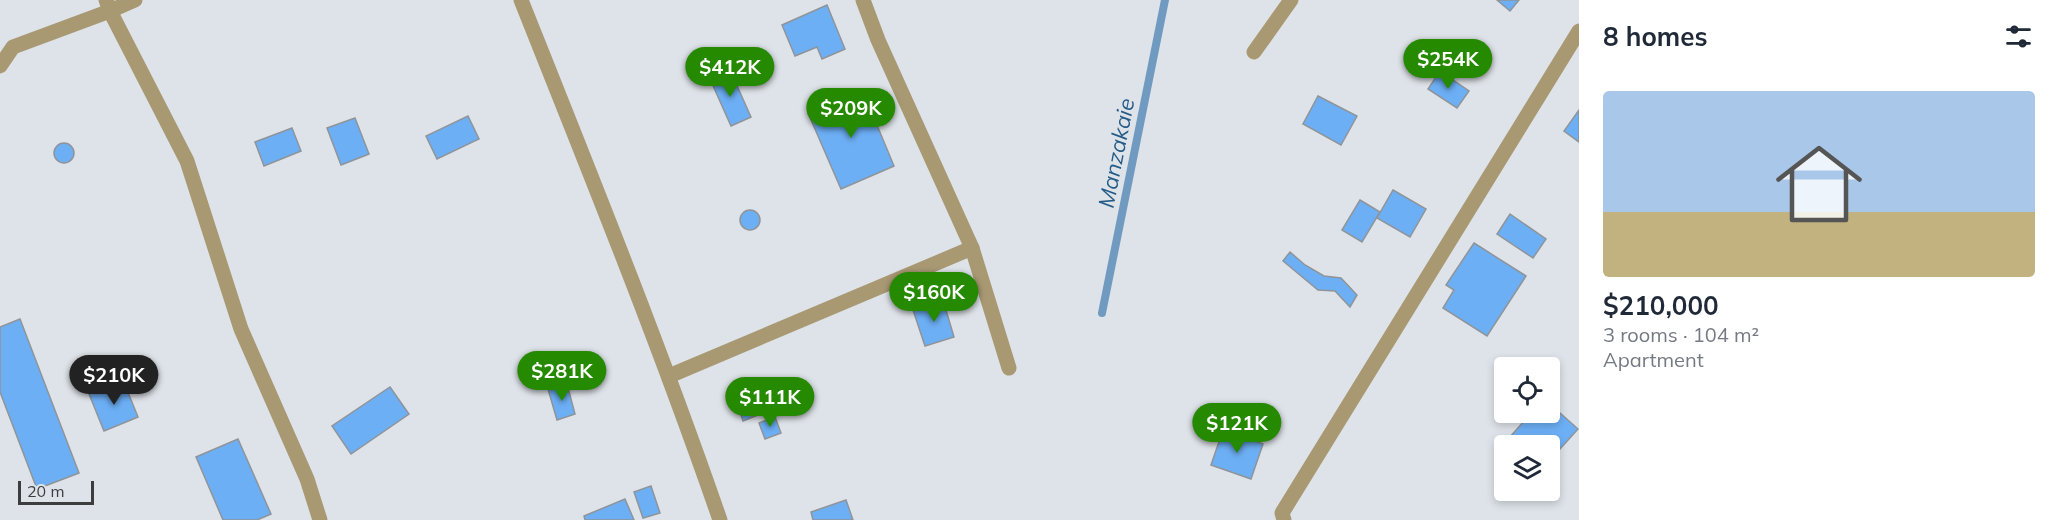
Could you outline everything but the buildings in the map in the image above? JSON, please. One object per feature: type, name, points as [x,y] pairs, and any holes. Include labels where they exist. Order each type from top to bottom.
[{"type":"street","points":[[0,66],[13,47],[108,5],[135,0]]},
{"type":"street","points":[[521,0],[669,376],[720,520]]},
{"type":"street","points":[[863,0],[878,40],[972,248],[1009,368]]},
{"type":"street","points":[[1254,52],[1291,0]]},
{"type":"street","points":[[108,5],[187,161],[241,329],[307,479],[320,520]]},
{"type":"street","points":[[1284,520],[1282,513],[1579,32]]},
{"type":"street","points":[[669,376],[972,248]]},
{"type":"waterway","name":"Manzakaie","points":[[1102,313],[1165,0]]}]
